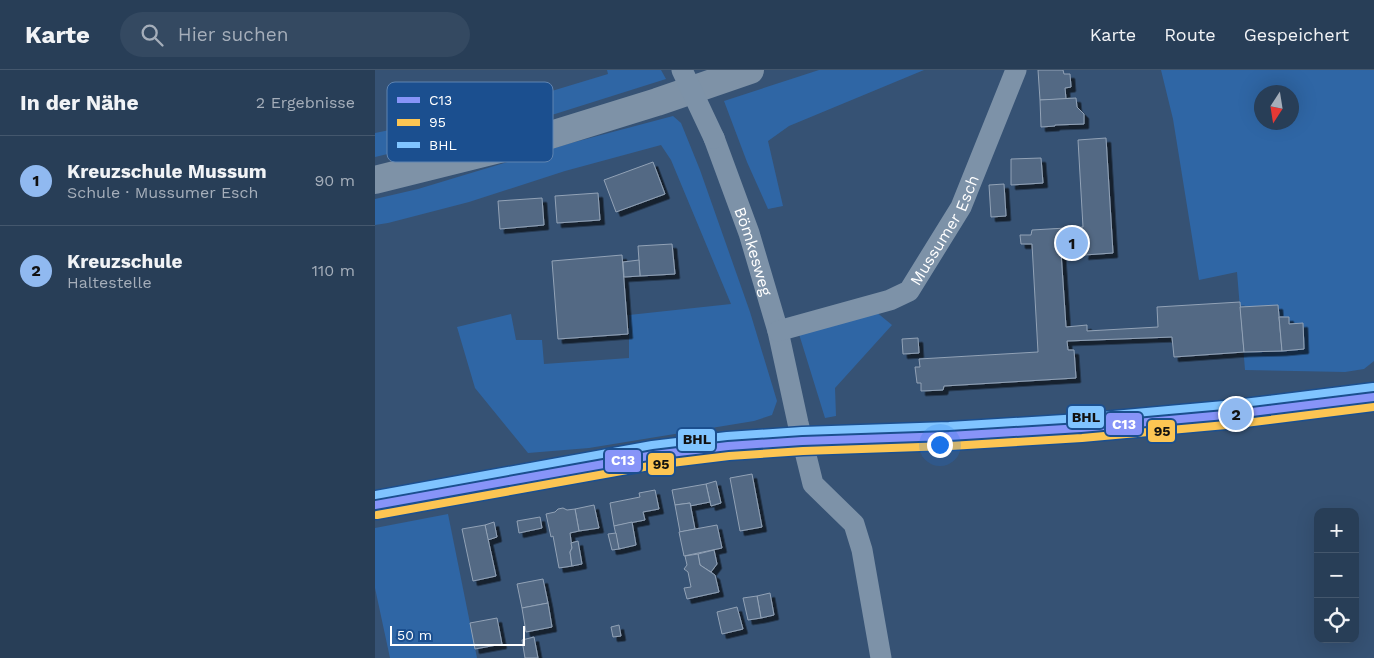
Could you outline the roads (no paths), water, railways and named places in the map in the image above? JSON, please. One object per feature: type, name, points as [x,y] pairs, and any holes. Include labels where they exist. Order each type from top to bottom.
[{"type":"highway","points":[[553,134],[657,102],[750,70]]},
{"type":"highway","points":[[375,180],[447,162]]},
{"type":"street","name":"Bömkesweg","points":[[681,70],[714,138],[749,233],[778,330],[813,484],[854,524],[862,550],[881,658]]},
{"type":"street","name":"Mussumer Esch","points":[[778,330],[890,300],[909,291],[961,207],[1016,70]]},
{"type":"street","points":[[375,505],[654,455],[727,446],[802,440],[949,436],[1081,428],[1236,414],[1374,397]]},
{"type":"place","name":"Kreuzschule Mussum","points":[[1072,243]]},
{"type":"place","name":"Kreuzschule","points":[[1236,414]]}]
